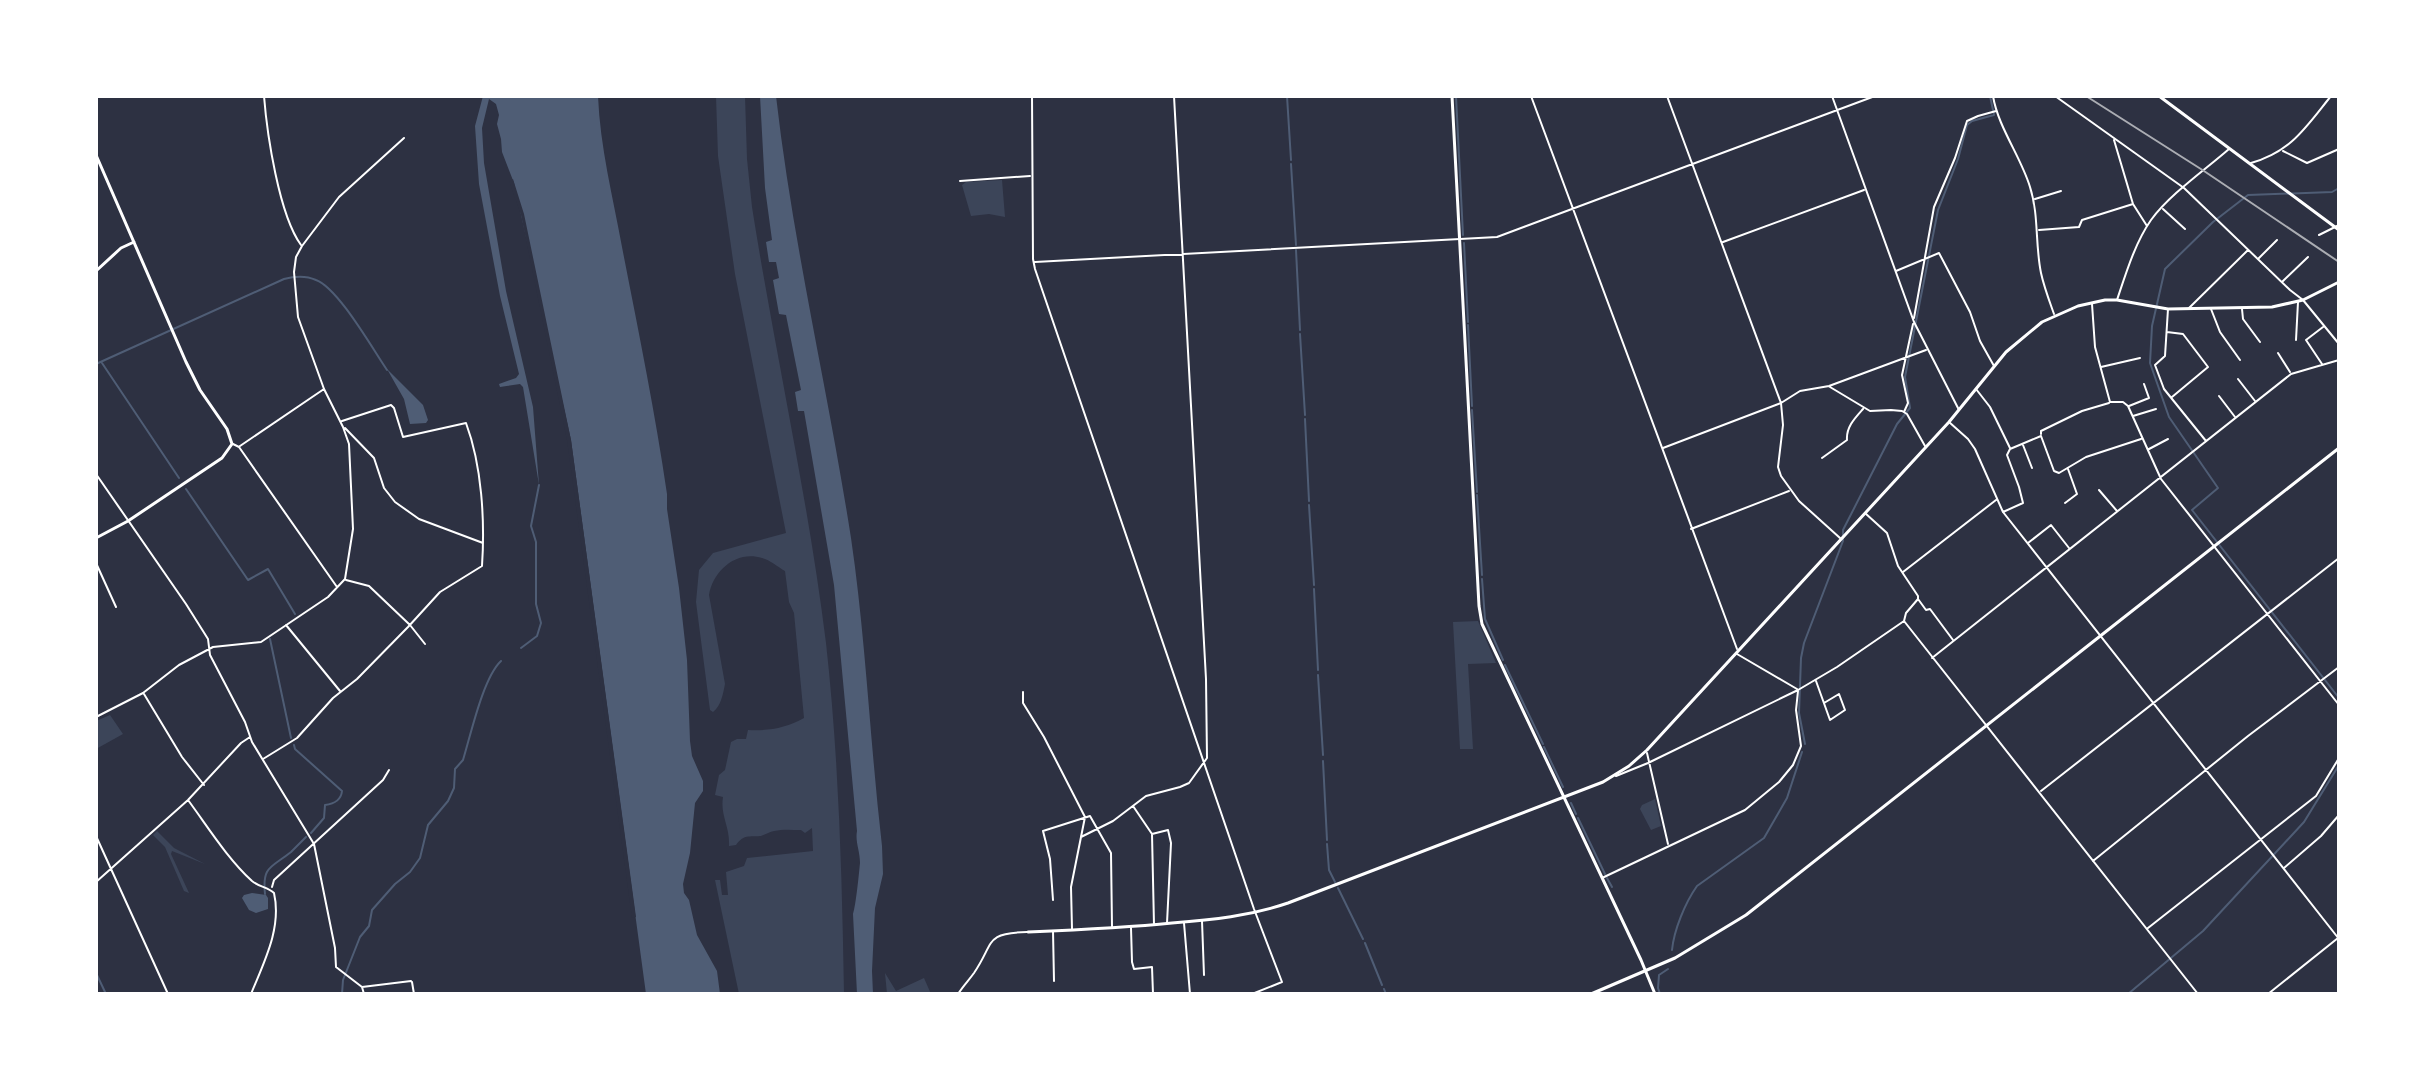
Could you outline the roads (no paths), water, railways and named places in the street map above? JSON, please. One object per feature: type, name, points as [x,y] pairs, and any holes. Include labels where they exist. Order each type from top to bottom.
[{"type":"street","points":[[264,96],[274,166],[291,225],[302,246]]},
{"type":"street","points":[[1032,96],[1033,262],[1255,914],[1282,982],[1252,994]]},
{"type":"street","points":[[1081,837],[1113,821],[1146,796],[1185,785],[1204,764],[1207,753],[1206,679],[1174,96]]},
{"type":"street","points":[[1452,96],[1481,616],[1490,645],[1655,994]]},
{"type":"street","points":[[1531,96],[1736,651],[1798,690]]},
{"type":"street","points":[[1667,96],[1781,403],[1783,425],[1778,467],[1790,490],[1840,538]]},
{"type":"street","points":[[1832,96],[1913,321],[1959,410]]},
{"type":"street","points":[[1033,262],[1497,237],[1875,96]]},
{"type":"street","points":[[1993,96],[1996,111],[2017,152],[2034,199],[2040,271],[2054,315]]},
{"type":"street","points":[[2055,96],[2184,188],[2303,300],[2339,344]]},
{"type":"street","points":[[2159,96],[2338,227]]},
{"type":"street","points":[[2250,163],[2282,151],[2331,96]]},
{"type":"street","points":[[1904,412],[1908,403],[1902,375],[1908,357],[1934,207],[1967,121],[1996,111]]},
{"type":"street","points":[[96,717],[143,693],[179,665],[209,649],[261,642],[328,597],[345,579],[353,529],[349,444],[324,389],[298,317],[294,272],[296,257],[339,197],[404,138]]},
{"type":"street","points":[[2114,138],[2133,204],[2148,227]]},
{"type":"street","points":[[2117,300],[2128,265],[2148,227],[2163,208],[2230,148]]},
{"type":"street","points":[[2282,151],[2307,163],[2339,149]]},
{"type":"street","points":[[96,155],[197,384],[227,429],[232,444],[239,447],[338,588]]},
{"type":"street","points":[[960,181],[1032,176]]},
{"type":"street","points":[[1722,242],[1865,189]]},
{"type":"street","points":[[2034,199],[2061,191]]},
{"type":"street","points":[[2038,230],[2079,227],[2082,220],[2133,204]]},
{"type":"street","points":[[2163,208],[2185,229]]},
{"type":"street","points":[[2319,235],[2338,227]]},
{"type":"street","points":[[2258,259],[2277,240]]},
{"type":"street","points":[[96,271],[121,248],[134,242]]},
{"type":"street","points":[[2187,310],[2248,250]]},
{"type":"street","points":[[1895,271],[1939,253],[1994,366]]},
{"type":"street","points":[[2282,282],[2308,257]]},
{"type":"street","points":[[1614,776],[1647,750],[1949,422],[1994,366],[2024,335],[2054,315],[2092,302],[2117,300],[2187,310],[2242,308],[2298,302],[2339,282]]},
{"type":"street","points":[[2092,302],[2095,347],[2110,402]]},
{"type":"street","points":[[2296,340],[2298,302]]},
{"type":"street","points":[[2242,308],[2243,319],[2260,342]]},
{"type":"street","points":[[2168,309],[2165,356],[2155,365],[2164,389],[2206,442]]},
{"type":"street","points":[[2211,309],[2220,332],[2240,360]]},
{"type":"street","points":[[2323,365],[2306,340],[2325,326]]},
{"type":"street","points":[[2167,332],[2183,334],[2208,367],[2171,398]]},
{"type":"street","points":[[1662,449],[1781,403],[1800,391],[1829,386],[1927,349]]},
{"type":"street","points":[[2278,353],[2291,374]]},
{"type":"street","points":[[2100,367],[2140,358]]},
{"type":"street","points":[[1932,658],[2291,374],[2339,360]]},
{"type":"street","points":[[2238,379],[2256,401]]},
{"type":"street","points":[[2128,406],[2149,398],[2144,384]]},
{"type":"street","points":[[1829,386],[1870,411],[1904,412]]},
{"type":"street","points":[[239,447],[324,389]]},
{"type":"street","points":[[1976,389],[1990,407],[2010,449]]},
{"type":"street","points":[[2219,396],[2236,418]]},
{"type":"street","points":[[2142,439],[2086,457],[2059,473],[2054,471],[2041,431],[2082,411],[2110,402],[2123,402],[2128,406],[2161,479],[2339,705]]},
{"type":"street","points":[[263,759],[297,738],[440,592],[482,566],[479,483],[466,423],[403,437],[391,405],[341,422]]},
{"type":"street","points":[[1822,458],[1847,440],[1846,433],[1864,408]]},
{"type":"street","points":[[2132,416],[2156,409]]},
{"type":"street","points":[[1904,412],[1925,447]]},
{"type":"street","points":[[1949,422],[1975,449],[1996,500],[2027,544],[2339,938],[2268,994]]},
{"type":"street","points":[[344,428],[374,458],[384,488],[395,502],[419,519],[483,543]]},
{"type":"street","points":[[2003,512],[2023,503],[2007,455],[2010,449],[2041,436]]},
{"type":"street","points":[[2148,450],[2168,439]]},
{"type":"street","points":[[96,538],[128,521],[222,458],[232,444]]},
{"type":"street","points":[[2022,444],[2032,468]]},
{"type":"street","points":[[1591,994],[1691,949],[1746,915],[2339,448]]},
{"type":"street","points":[[2065,503],[2077,494],[2068,469]]},
{"type":"street","points":[[96,474],[208,639],[209,649],[251,736],[314,844],[336,967],[362,987],[364,994]]},
{"type":"street","points":[[1691,529],[1790,490]]},
{"type":"street","points":[[2099,490],[2118,512]]},
{"type":"street","points":[[1902,572],[1996,500]]},
{"type":"street","points":[[1864,512],[1887,533],[1902,572],[1918,599],[1926,610],[1930,609],[1954,641]]},
{"type":"street","points":[[2027,544],[2051,525],[2070,549]]},
{"type":"street","points":[[2039,793],[2339,558]]},
{"type":"street","points":[[96,563],[116,607]]},
{"type":"street","points":[[345,579],[369,586],[410,625],[425,644]]},
{"type":"street","points":[[958,994],[996,936],[1005,933],[1131,927],[1255,914],[1564,798],[1648,763],[1798,690],[1904,621],[1906,613],[1918,599]]},
{"type":"street","points":[[1904,621],[2198,994]]},
{"type":"street","points":[[286,625],[340,692]]},
{"type":"street","points":[[2093,861],[2339,667]]},
{"type":"street","points":[[1815,680],[1830,720],[1845,710],[1839,694],[1824,703]]},
{"type":"street","points":[[1602,878],[1745,810],[1787,773],[1801,746],[1796,710],[1798,690]]},
{"type":"street","points":[[1023,692],[1023,703],[1085,817],[1071,887],[1072,931]]},
{"type":"street","points":[[143,693],[182,757],[204,785]]},
{"type":"street","points":[[96,882],[204,785],[251,736]]},
{"type":"street","points":[[1647,750],[1669,845]]},
{"type":"street","points":[[2147,929],[2319,793],[2339,758]]},
{"type":"street","points":[[271,889],[274,880],[383,780],[389,770]]},
{"type":"street","points":[[188,800],[234,861],[251,880],[271,889],[275,898],[271,947],[251,994]]},
{"type":"street","points":[[1132,805],[1152,834],[1154,925]]},
{"type":"street","points":[[2283,869],[2321,836],[2339,815]]},
{"type":"street","points":[[1053,900],[1050,859],[1043,831],[1090,816],[1111,853],[1112,928]]},
{"type":"street","points":[[1152,834],[1168,830],[1171,843],[1167,924]]},
{"type":"street","points":[[96,836],[168,994]]},
{"type":"street","points":[[1202,921],[1204,975]]},
{"type":"street","points":[[1184,922],[1190,994]]},
{"type":"street","points":[[1131,927],[1134,969],[1152,967],[1153,994]]},
{"type":"street","points":[[1053,931],[1054,981]]},
{"type":"street","points":[[362,987],[412,981],[414,994]]},
{"type":"waterway","points":[[1287,96],[1291,160]]},
{"type":"waterway","points":[[1456,96],[1463,235]]},
{"type":"waterway","points":[[1805,744],[1799,713],[1804,643],[1843,541],[1843,530],[1897,424],[1910,408],[1905,377],[1938,210],[1958,159],[1967,125],[1994,115],[1990,96]]},
{"type":"waterway","points":[[1291,164],[1296,245]]},
{"type":"waterway","points":[[2339,188],[2332,192],[2248,195],[2213,222],[2165,269],[2152,326],[2150,363],[2169,417],[2218,488],[2192,510],[2339,698]]},
{"type":"waterway","points":[[1464,243],[1468,322]]},
{"type":"waterway","points":[[1296,250],[1300,330]]},
{"type":"waterway","points":[[96,364],[284,279],[300,276],[316,280],[334,294],[387,370]]},
{"type":"waterway","points":[[1468,325],[1472,406]]},
{"type":"waterway","points":[[1300,334],[1305,415]]},
{"type":"waterway","points":[[102,363],[179,478]]},
{"type":"waterway","points":[[1472,410],[1477,492]]},
{"type":"waterway","points":[[1305,419],[1309,501]]},
{"type":"waterway","points":[[521,648],[537,636],[541,623],[536,604],[536,542],[531,526],[539,485]]},
{"type":"waterway","points":[[186,489],[248,580],[268,569],[295,614]]},
{"type":"waterway","points":[[1477,495],[1482,575]]},
{"type":"waterway","points":[[1309,505],[1314,585]]},
{"type":"waterway","points":[[1482,579],[1485,619],[1503,660]]},
{"type":"waterway","points":[[1314,589],[1318,670]]},
{"type":"waterway","points":[[270,639],[291,738]]},
{"type":"waterway","points":[[342,994],[343,980],[360,937],[369,926],[372,910],[420,858],[428,825],[448,801],[454,788],[455,769],[463,760],[483,693],[501,661]]},
{"type":"waterway","points":[[1505,665],[1543,744]]},
{"type":"waterway","points":[[1318,675],[1323,755]]},
{"type":"waterway","points":[[294,745],[342,791],[336,801],[325,805],[324,818],[311,833]]},
{"type":"waterway","points":[[1544,747],[1563,787]]},
{"type":"waterway","points":[[1672,950],[1681,917],[1697,886],[1764,838],[1787,798],[1802,752]]},
{"type":"waterway","points":[[1323,761],[1327,840]]},
{"type":"waterway","points":[[2128,994],[2203,931],[2304,822],[2339,765]]},
{"type":"waterway","points":[[1571,803],[1576,814]]},
{"type":"waterway","points":[[1578,818],[1605,874]]},
{"type":"waterway","points":[[265,894],[265,878],[269,868],[306,837]]},
{"type":"waterway","points":[[1327,844],[1329,870],[1335,882]]},
{"type":"waterway","points":[[1607,878],[1612,887]]},
{"type":"waterway","points":[[1338,888],[1363,939]]},
{"type":"waterway","points":[[1365,943],[1382,985]]},
{"type":"waterway","points":[[1660,994],[1659,975],[1668,969]]},
{"type":"waterway","points":[[96,973],[106,994]]},
{"type":"waterway","points":[[1384,989],[1386,994]]},
{"type":"railway","points":[[2086,96],[2339,262]]}]
